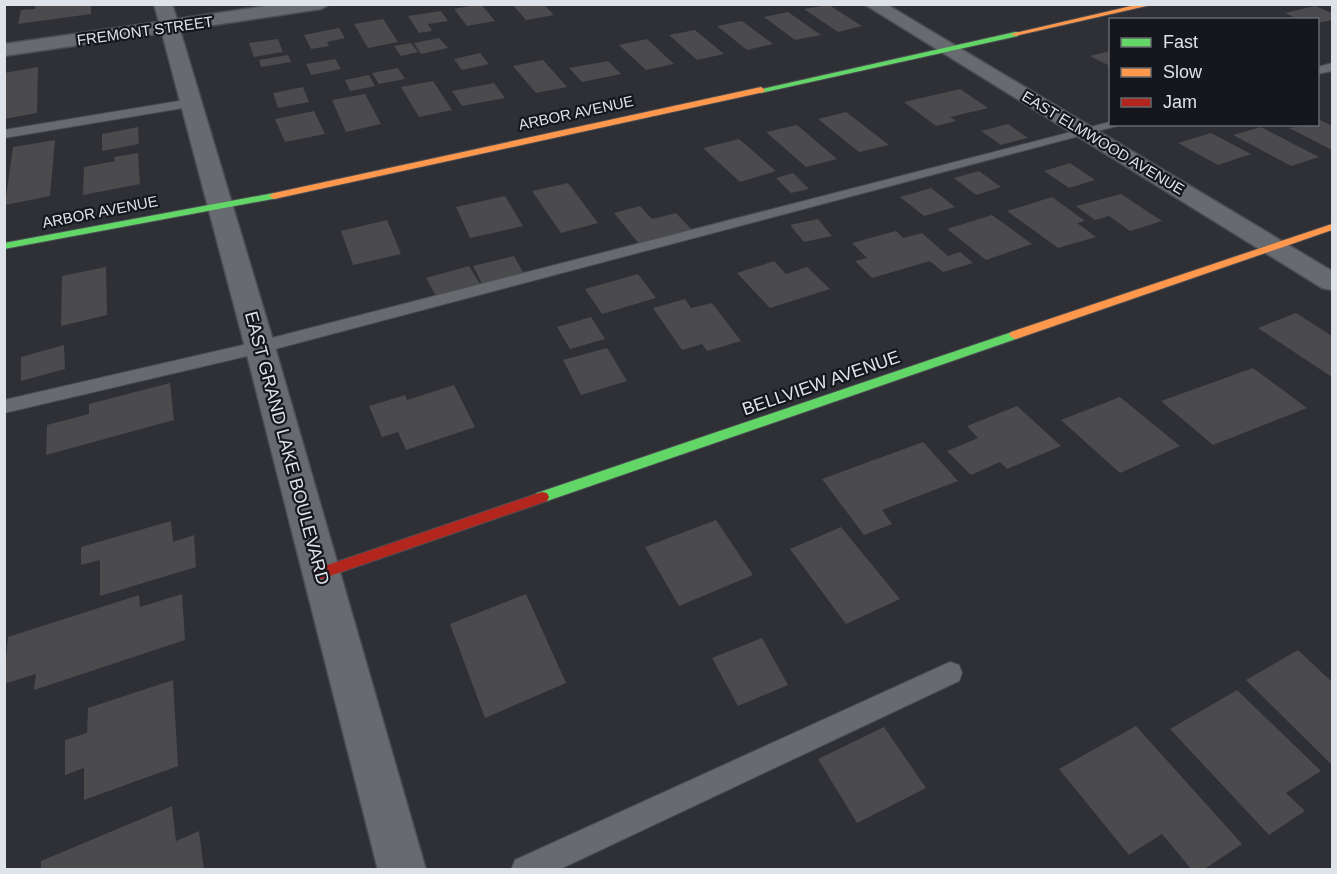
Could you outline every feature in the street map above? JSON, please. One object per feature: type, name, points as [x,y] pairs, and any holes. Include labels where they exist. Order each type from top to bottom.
[{"type":"street","name":"FREMONT STREET","points":[[4,50],[167,16],[321,4]]},
{"type":"street","name":"EAST ELMWOOD AVENUE","points":[[873,4],[1332,282]]},
{"type":"street","name":"ARBOR AVENUE","points":[[4,246],[220,206],[1152,4]]},
{"type":"street","name":"EAST GRAND LAKE BOULEVARD","points":[[167,16],[260,347],[402,870]]},
{"type":"street","name":"BELLVIEW AVENUE","points":[[321,573],[1332,227]]},
{"type":"lane","points":[[4,134],[191,103]]},
{"type":"lane","points":[[4,407],[260,347],[1111,126]]},
{"type":"lane","points":[[525,870],[950,674]]},
{"type":"building","points":[[36,4],[91,4],[91,14],[18,24],[21,10],[35,9]]},
{"type":"building","points":[[481,4],[495,21],[467,26],[454,9]]},
{"type":"building","points":[[512,4],[543,4],[554,15],[526,20]]},
{"type":"building","points":[[829,5],[862,26],[838,32],[804,9]]},
{"type":"building","points":[[1315,6],[1332,13],[1332,20],[1319,23],[1319,18],[1296,18],[1285,13]]},
{"type":"building","points":[[441,11],[448,21],[428,24],[432,31],[419,33],[408,16]]},
{"type":"building","points":[[788,12],[821,35],[795,40],[764,17]]},
{"type":"building","points":[[383,19],[398,42],[368,48],[354,24]]},
{"type":"building","points":[[742,21],[773,44],[747,50],[717,26]]},
{"type":"building","points":[[339,28],[345,38],[327,42],[329,46],[311,49],[304,35]]},
{"type":"building","points":[[695,30],[724,54],[697,60],[669,35]]},
{"type":"building","points":[[439,38],[448,48],[421,54],[414,43]]},
{"type":"building","points":[[278,39],[283,52],[254,57],[249,43]]},
{"type":"building","points":[[647,39],[674,64],[646,70],[619,45]]},
{"type":"building","points":[[411,43],[418,52],[401,56],[394,46]]},
{"type":"building","points":[[1109,51],[1109,66],[1090,56]]},
{"type":"building","points":[[480,53],[489,64],[462,70],[454,59]]},
{"type":"building","points":[[288,55],[291,62],[261,67],[259,60]]},
{"type":"building","points":[[335,59],[341,69],[311,75],[306,64]]},
{"type":"building","points":[[543,60],[567,87],[536,93],[513,66]]},
{"type":"building","points":[[608,61],[621,74],[582,82],[569,68]]},
{"type":"building","points":[[38,67],[37,113],[4,119],[4,73]]},
{"type":"building","points":[[398,68],[405,79],[379,84],[372,73]]},
{"type":"building","points":[[369,75],[375,86],[350,91],[345,80]]},
{"type":"building","points":[[433,81],[452,110],[419,117],[401,87]]},
{"type":"building","points":[[494,83],[505,98],[462,106],[452,91]]},
{"type":"building","points":[[303,87],[309,102],[278,108],[273,93]]},
{"type":"building","points":[[960,89],[988,108],[950,117],[956,121],[936,126],[904,102]]},
{"type":"building","points":[[365,94],[381,124],[346,132],[332,100]]},
{"type":"building","points":[[314,111],[325,134],[285,142],[275,119]]},
{"type":"building","points":[[846,112],[889,145],[859,152],[818,119]]},
{"type":"building","points":[[1319,120],[1332,126],[1332,150],[1289,128],[1319,126]]},
{"type":"building","points":[[1008,124],[1028,138],[1001,145],[981,131]]},
{"type":"building","points":[[797,125],[837,159],[806,167],[766,132]]},
{"type":"building","points":[[138,127],[139,144],[102,151],[102,134]]},
{"type":"building","points":[[1261,127],[1319,157],[1291,166],[1233,135]]},
{"type":"building","points":[[1211,133],[1251,154],[1218,165],[1178,143]]},
{"type":"building","points":[[739,139],[776,171],[740,182],[703,148]]},
{"type":"building","points":[[55,140],[50,196],[5,205],[13,147]]},
{"type":"building","points":[[138,153],[140,184],[83,195],[84,167],[115,161],[114,157]]},
{"type":"building","points":[[1070,163],[1095,180],[1069,188],[1044,171]]},
{"type":"building","points":[[979,171],[1001,187],[976,195],[954,178]]},
{"type":"building","points":[[793,173],[809,189],[791,193],[776,178]]},
{"type":"building","points":[[568,183],[598,223],[561,233],[532,191]]},
{"type":"building","points":[[931,188],[955,207],[924,216],[900,197]]},
{"type":"building","points":[[1121,194],[1162,221],[1130,231],[1109,216],[1095,220],[1076,206]]},
{"type":"building","points":[[505,196],[523,226],[470,238],[456,207]]},
{"type":"building","points":[[1052,197],[1085,221],[1077,223],[1096,237],[1058,248],[1007,211]]},
{"type":"building","points":[[640,206],[652,219],[676,213],[692,230],[640,245],[614,213]]},
{"type":"building","points":[[992,215],[1032,244],[986,260],[947,229]]},
{"type":"building","points":[[818,219],[832,236],[804,242],[790,225]]},
{"type":"building","points":[[387,220],[401,254],[353,265],[341,231]]},
{"type":"building","points":[[896,231],[903,238],[922,233],[948,256],[960,252],[973,263],[943,272],[930,261],[872,278],[855,261],[867,258],[852,243]]},
{"type":"building","points":[[514,256],[524,274],[482,284],[473,266]]},
{"type":"building","points":[[774,261],[786,274],[807,267],[830,289],[770,308],[737,273]]},
{"type":"building","points":[[469,266],[480,284],[436,296],[426,278]]},
{"type":"building","points":[[106,267],[107,315],[61,326],[62,276]]},
{"type":"building","points":[[638,274],[656,298],[602,314],[585,289]]},
{"type":"building","points":[[685,299],[691,308],[712,303],[741,341],[707,351],[702,344],[682,350],[653,308]]},
{"type":"building","points":[[1296,313],[1332,336],[1332,377],[1258,328]]},
{"type":"building","points":[[591,317],[605,339],[570,349],[557,327]]},
{"type":"building","points":[[64,345],[65,369],[21,381],[21,357]]},
{"type":"building","points":[[607,348],[627,381],[581,395],[563,360]]},
{"type":"building","points":[[1253,368],[1307,408],[1213,445],[1161,401]]},
{"type":"building","points":[[170,383],[174,420],[46,455],[47,425],[89,414],[89,404]]},
{"type":"building","points":[[454,385],[475,427],[406,450],[398,432],[382,437],[369,406],[405,395],[407,400]]},
{"type":"building","points":[[1120,397],[1180,446],[1120,473],[1061,420]]},
{"type":"building","points":[[1017,406],[1061,446],[1007,469],[1000,462],[971,475],[947,451],[978,438],[967,426]]},
{"type":"building","points":[[923,442],[958,481],[882,510],[892,524],[864,535],[822,479]]},
{"type":"building","points":[[716,520],[753,575],[679,606],[645,547]]},
{"type":"building","points":[[171,521],[173,542],[194,535],[196,567],[100,596],[100,560],[81,565],[81,547]]},
{"type":"building","points":[[841,527],[900,599],[846,624],[790,549]]},
{"type":"building","points":[[182,594],[185,640],[34,690],[36,674],[4,684],[8,637],[139,595],[140,607]]},
{"type":"building","points":[[526,594],[566,683],[485,718],[450,624]]},
{"type":"building","points":[[762,638],[788,685],[738,706],[712,658]]},
{"type":"building","points":[[1298,650],[1332,682],[1332,765],[1246,680]]},
{"type":"building","points":[[173,680],[178,766],[84,800],[84,768],[65,775],[65,740],[87,733],[88,708]]},
{"type":"building","points":[[1237,690],[1321,771],[1286,793],[1305,811],[1269,835],[1170,729]]},
{"type":"building","points":[[1136,726],[1242,844],[1203,870],[1192,870],[1162,834],[1129,855],[1059,769]]},
{"type":"building","points":[[884,727],[926,788],[857,823],[818,759]]},
{"type":"building","points":[[172,806],[176,841],[199,831],[204,870],[41,870],[41,861]]},
{"type":"traffic: fast","points":[[761,90],[1015,34]]},
{"type":"traffic: fast","points":[[4,246],[274,196]]},
{"type":"traffic: fast","points":[[542,497],[1015,335]]},
{"type":"traffic: slow","points":[[1015,34],[1152,4]]},
{"type":"traffic: slow","points":[[274,196],[761,90]]},
{"type":"traffic: slow","points":[[1015,335],[1332,227]]},
{"type":"traffic: jam","points":[[321,573],[542,497]]}]
